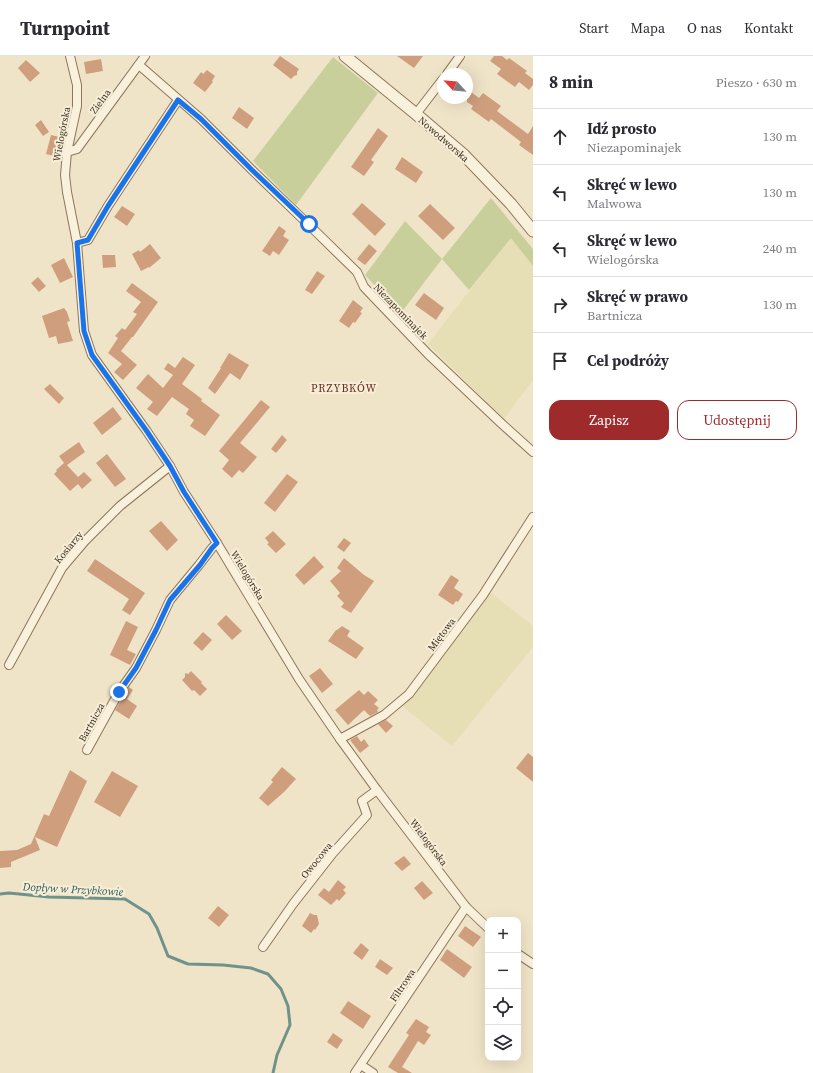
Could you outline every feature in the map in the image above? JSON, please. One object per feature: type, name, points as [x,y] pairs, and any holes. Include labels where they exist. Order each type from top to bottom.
[{"type":"street","name":"Wielogórska","points":[[70,56],[77,85],[77,106],[67,152],[65,175],[77,243],[84,331],[92,355],[170,466],[184,492],[217,543],[299,679],[340,739],[466,907],[485,925]]},
{"type":"street","name":"Zielna","points":[[67,152],[77,149],[145,56]]},
{"type":"street","name":"Nowodworska","points":[[345,56],[416,114],[468,160],[511,204],[533,231]]},
{"type":"street","points":[[451,68],[460,56]]},
{"type":"street","name":"Niezapominajek","points":[[139,65],[201,119],[357,272],[364,287],[428,354],[533,452]]},
{"type":"street","points":[[416,114],[437,87]]},
{"type":"street","points":[[77,243],[88,240],[108,206],[178,100]]},
{"type":"street","name":"Kosiarzy","points":[[9,665],[62,568],[85,541],[120,506],[170,466]]},
{"type":"street","name":"Miętowa","points":[[340,739],[384,715],[409,694],[483,595],[533,517]]},
{"type":"street","name":"Bartnicza","points":[[87,750],[119,692],[136,668],[170,600],[217,543]]},
{"type":"street","name":"Owocowa","points":[[263,947],[293,904],[333,853],[367,815],[362,801],[377,790]]},
{"type":"street","name":"Filtrowa","points":[[355,1073],[466,907]]},
{"type":"street","points":[[521,956],[533,964]]},
{"type":"street","points":[[361,1065],[373,1073]]},
{"type":"shaded area","points":[[511,237],[533,266],[533,380],[504,419],[428,344]]},
{"type":"shaded area","points":[[490,592],[533,626],[533,647],[452,746],[402,706],[417,691]]},
{"type":"green space","points":[[333,57],[378,93],[296,205],[253,161]]},
{"type":"green space","points":[[491,198],[533,249],[533,266],[511,238],[469,290],[442,259]]},
{"type":"green space","points":[[405,221],[442,259],[401,313],[365,275]]},
{"type":"building","points":[[280,56],[299,69],[297,75],[291,79],[273,65]]},
{"type":"building","points":[[397,56],[423,56],[414,68]]},
{"type":"building","points":[[494,56],[502,56],[507,60],[509,58],[527,71],[525,73],[533,79],[533,85],[529,90],[519,82],[515,87],[497,74],[501,69],[490,61]]},
{"type":"building","points":[[101,59],[103,71],[86,74],[84,62]]},
{"type":"building","points":[[26,60],[40,73],[30,82],[18,68]]},
{"type":"building","points":[[207,70],[215,76],[212,81],[213,82],[205,92],[193,83],[201,72],[203,74]]},
{"type":"building","points":[[483,93],[501,106],[497,111],[528,134],[533,126],[533,155],[519,145],[521,142],[491,119],[489,122],[471,109],[473,106],[470,104],[473,104],[473,94],[479,98]]},
{"type":"building","points":[[239,107],[254,118],[247,129],[232,118]]},
{"type":"building","points":[[41,120],[49,132],[43,136],[35,125]]},
{"type":"building","points":[[378,128],[388,136],[371,160],[374,162],[364,176],[351,167]]},
{"type":"building","points":[[51,135],[64,138],[59,157],[46,154]]},
{"type":"building","points":[[402,157],[423,172],[416,183],[395,169]]},
{"type":"building","points":[[362,203],[386,224],[375,236],[352,214]]},
{"type":"building","points":[[430,204],[455,228],[443,240],[418,216]]},
{"type":"building","points":[[122,206],[135,214],[127,226],[114,217]]},
{"type":"building","points":[[279,226],[286,231],[283,236],[289,240],[279,255],[273,251],[270,256],[262,251]]},
{"type":"building","points":[[150,244],[161,258],[149,268],[141,271],[132,254],[139,250],[140,252]]},
{"type":"building","points":[[369,244],[377,251],[365,265],[357,259]]},
{"type":"building","points":[[102,255],[115,255],[116,267],[103,268]]},
{"type":"building","points":[[64,258],[73,277],[60,283],[51,265]]},
{"type":"building","points":[[317,271],[325,276],[312,294],[305,290]]},
{"type":"building","points":[[38,277],[46,286],[39,292],[31,283]]},
{"type":"building","points":[[132,283],[158,302],[121,351],[137,365],[123,380],[114,372],[122,364],[108,353],[118,338],[115,336],[122,328],[125,330],[137,314],[133,312],[141,302],[126,291]]},
{"type":"building","points":[[424,293],[444,308],[436,320],[415,305]]},
{"type":"building","points":[[353,300],[363,308],[360,312],[362,313],[355,323],[353,322],[349,328],[339,321]]},
{"type":"building","points":[[64,308],[70,321],[67,322],[73,341],[58,344],[56,336],[49,338],[42,316]]},
{"type":"building","points":[[229,353],[249,365],[240,380],[230,373],[215,394],[208,388]]},
{"type":"building","points":[[183,357],[195,365],[182,384],[220,415],[205,436],[190,426],[194,420],[186,414],[189,409],[172,397],[157,416],[147,409],[153,402],[136,388],[148,374],[163,388],[173,375],[164,369],[168,363],[175,368]]},
{"type":"building","points":[[50,384],[64,398],[59,404],[44,389]]},
{"type":"building","points":[[261,400],[270,407],[240,443],[257,457],[243,473],[239,470],[232,478],[222,469],[229,460],[219,451]]},
{"type":"building","points":[[113,407],[122,419],[102,435],[93,423]]},
{"type":"building","points":[[282,435],[287,440],[276,453],[271,449]]},
{"type":"building","points":[[79,442],[85,452],[67,465],[78,477],[84,472],[92,480],[82,489],[78,484],[70,491],[54,474],[57,471],[56,470],[64,463],[59,456]]},
{"type":"building","points":[[107,454],[126,479],[115,487],[96,463]]},
{"type":"building","points":[[287,474],[298,482],[275,512],[264,503]]},
{"type":"building","points":[[161,521],[178,540],[167,551],[149,531]]},
{"type":"building","points":[[273,531],[286,544],[276,553],[267,544],[269,543],[265,538]]},
{"type":"building","points":[[344,538],[351,543],[344,552],[337,547]]},
{"type":"building","points":[[314,556],[324,567],[304,585],[295,575]]},
{"type":"building","points":[[344,558],[364,575],[374,581],[351,613],[341,607],[344,603],[337,596],[340,593],[330,581],[341,571],[337,568]]},
{"type":"building","points":[[95,559],[145,593],[130,615],[122,610],[129,599],[87,571]]},
{"type":"building","points":[[451,575],[459,580],[454,588],[463,594],[458,602],[456,601],[453,605],[438,595]]},
{"type":"building","points":[[226,615],[242,631],[232,640],[217,624]]},
{"type":"building","points":[[126,621],[138,627],[127,650],[136,654],[130,665],[110,655]]},
{"type":"building","points":[[342,626],[350,631],[347,636],[364,648],[356,659],[328,641],[336,630]]},
{"type":"building","points":[[203,632],[212,640],[202,651],[193,643]]},
{"type":"building","points":[[320,668],[333,684],[322,693],[309,676]]},
{"type":"building","points":[[191,671],[207,689],[200,696],[194,690],[192,691],[182,680],[185,677],[185,673],[188,674]]},
{"type":"building","points":[[129,687],[133,690],[127,699],[137,706],[129,719],[115,710]]},
{"type":"building","points":[[359,690],[364,695],[368,691],[378,700],[374,704],[379,708],[377,710],[378,712],[370,716],[364,710],[348,725],[335,710]]},
{"type":"building","points":[[386,720],[393,726],[386,733],[378,724]]},
{"type":"building","points":[[357,736],[361,742],[364,739],[369,746],[360,753],[350,740]]},
{"type":"building","points":[[528,753],[533,757],[533,782],[516,768]]},
{"type":"building","points":[[282,767],[296,779],[268,806],[259,798],[273,782],[271,780]]},
{"type":"building","points":[[70,770],[87,781],[57,847],[35,837],[40,850],[11,862],[11,867],[0,868],[0,851],[17,850],[31,844],[44,814],[49,816]]},
{"type":"building","points":[[112,771],[138,786],[120,817],[94,802]]},
{"type":"building","points":[[404,856],[411,864],[402,871],[394,863]]},
{"type":"building","points":[[338,880],[346,887],[343,890],[346,893],[339,901],[337,899],[331,905],[318,895],[324,888],[329,892]]},
{"type":"building","points":[[422,881],[433,893],[424,900],[414,888]]},
{"type":"building","points":[[218,906],[229,915],[219,927],[208,918]]},
{"type":"building","points":[[310,913],[317,915],[319,924],[311,933],[302,926]]},
{"type":"building","points":[[465,926],[481,937],[473,947],[458,936]]},
{"type":"building","points":[[361,943],[369,950],[362,960],[353,953]]},
{"type":"building","points":[[447,949],[472,967],[464,978],[440,960]]},
{"type":"building","points":[[380,959],[393,968],[387,975],[375,967]]},
{"type":"building","points":[[348,1001],[371,1016],[363,1029],[340,1013]]},
{"type":"building","points":[[416,1019],[429,1027],[426,1032],[431,1035],[424,1045],[418,1041],[402,1067],[412,1073],[398,1073],[388,1067],[409,1035],[406,1033]]},
{"type":"building","points":[[333,1033],[343,1040],[337,1049],[327,1042]]},
{"type":"waterway","name":"Dopływ w Przybkowie","points":[[0,894],[9,893],[49,897],[125,899],[149,914],[157,928],[168,956],[188,964],[223,965],[251,968],[268,974],[281,989],[288,1006],[290,1025],[277,1055],[273,1073]]},
{"type":"district","name":"PRZYBKÓW","points":[[344,388]]},
{"type":"route","points":[[119,692],[136,668],[170,600],[217,543],[184,492],[170,466],[92,355],[84,331],[77,243],[88,240],[108,206],[178,100],[201,119],[309,224]]}]
